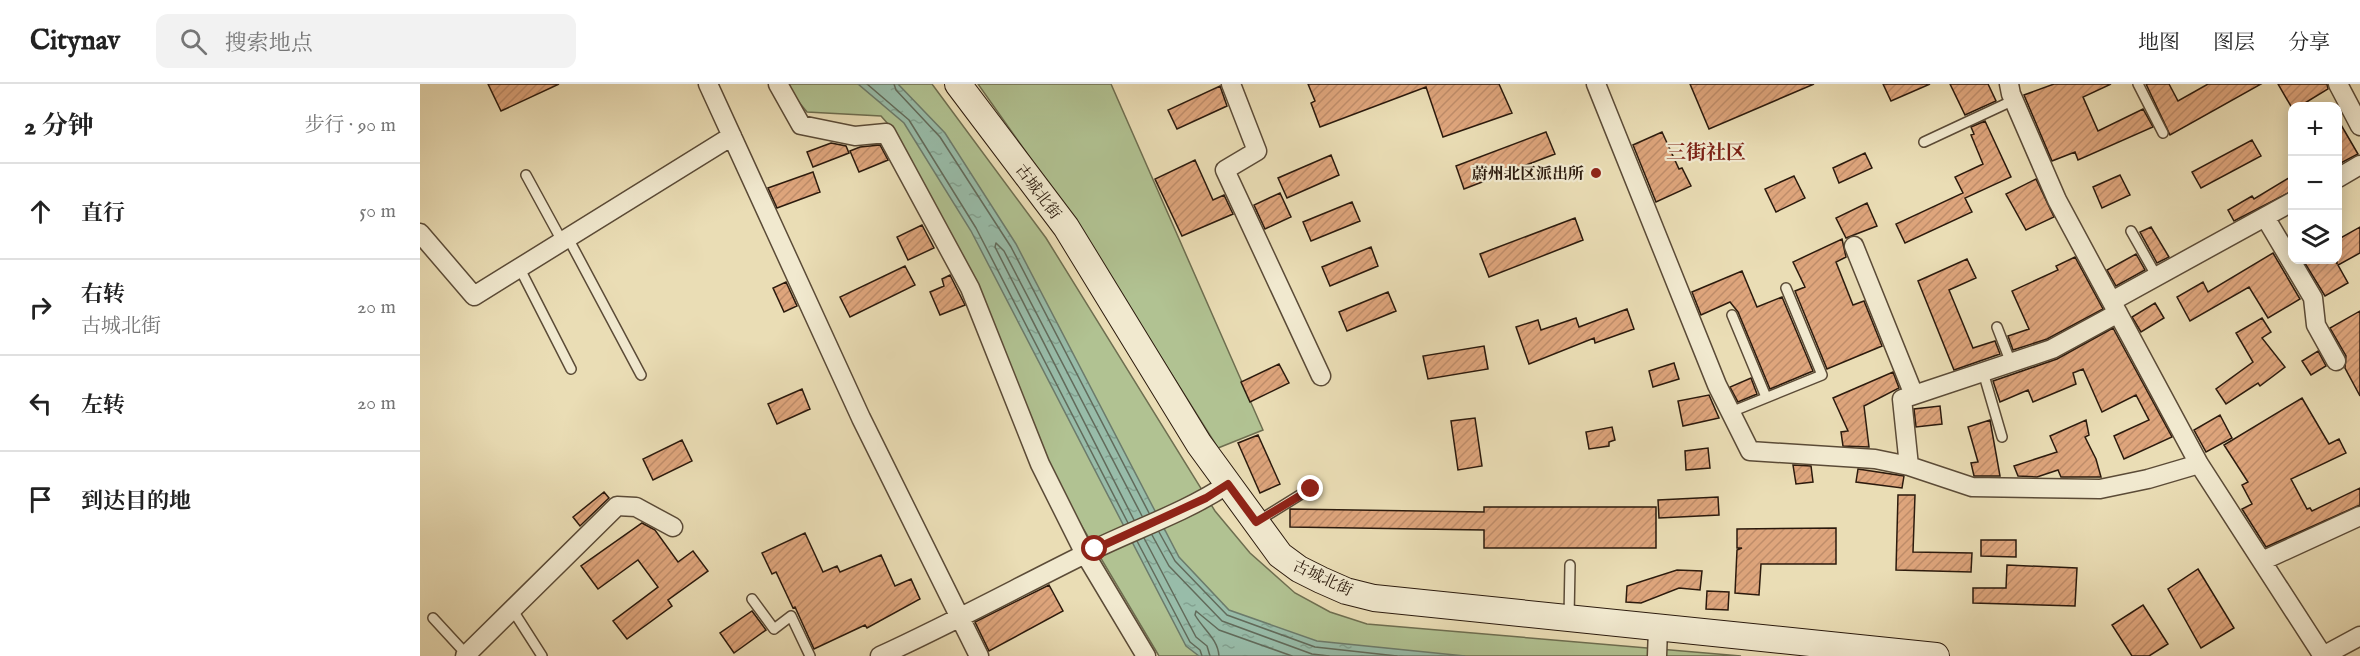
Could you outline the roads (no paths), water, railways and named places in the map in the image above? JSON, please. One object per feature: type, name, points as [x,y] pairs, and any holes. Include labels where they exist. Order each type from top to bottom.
[{"type":"main road","name":"古城北街","points":[[958,84],[1066,226],[1199,444],[1280,555],[1299,569],[1346,591],[1374,598],[1569,619],[1657,646],[1936,656]]},
{"type":"street","points":[[708,84],[861,418],[979,656]]},
{"type":"street","points":[[778,84],[801,125],[855,136],[886,133],[970,288],[1040,464],[1146,656]]},
{"type":"street","points":[[1231,84],[1257,151],[1225,170],[1321,376]]},
{"type":"street","points":[[1596,84],[1717,385],[1750,451],[1875,459],[1909,466],[1972,487],[2100,489],[2148,479],[2199,464]]},
{"type":"street","points":[[2337,84],[2360,126]]},
{"type":"street","points":[[2011,92],[2057,200],[2199,464],[2323,656],[2360,636]]},
{"type":"street","points":[[420,233],[474,296],[732,136]]},
{"type":"street","points":[[2342,175],[2360,165]]},
{"type":"street","points":[[1909,466],[1902,399],[2052,350],[2157,277],[2288,204]]},
{"type":"street","points":[[2265,217],[2313,298],[2316,325],[2336,361]]},
{"type":"street","points":[[1854,246],[1914,396]]},
{"type":"street","points":[[880,656],[961,619],[1090,551],[1206,498],[1228,484]]},
{"type":"street","points":[[467,655],[616,506],[636,507],[673,527]]},
{"type":"street","points":[[2262,561],[2360,516]]},
{"type":"lane","points":[[2138,84],[2163,133]]},
{"type":"lane","points":[[1924,142],[2011,92]]},
{"type":"lane","points":[[526,176],[565,239],[641,375]]},
{"type":"lane","points":[[2131,231],[2157,277]]},
{"type":"lane","points":[[519,267],[571,369]]},
{"type":"lane","points":[[1731,412],[1822,375],[1786,288]]},
{"type":"lane","points":[[1732,315],[1766,397]]},
{"type":"lane","points":[[1997,327],[2011,363]]},
{"type":"lane","points":[[1983,372],[2002,437]]},
{"type":"lane","points":[[1256,522],[1311,489]]},
{"type":"lane","points":[[1569,619],[1570,565]]},
{"type":"lane","points":[[752,599],[774,629],[791,616],[810,656]]},
{"type":"lane","points":[[513,609],[542,656]]},
{"type":"lane","points":[[433,618],[467,655]]},
{"type":"water","points":[[858,84],[898,84],[945,133],[1016,244],[1179,557],[1229,610],[1317,641],[1465,656],[1199,656],[1186,646],[971,231],[904,123]]},
{"type":"place","name":"蔚州北区派出所","points":[[1596,173]]},
{"type":"district","name":"三街社区","points":[[1706,152]]}]
